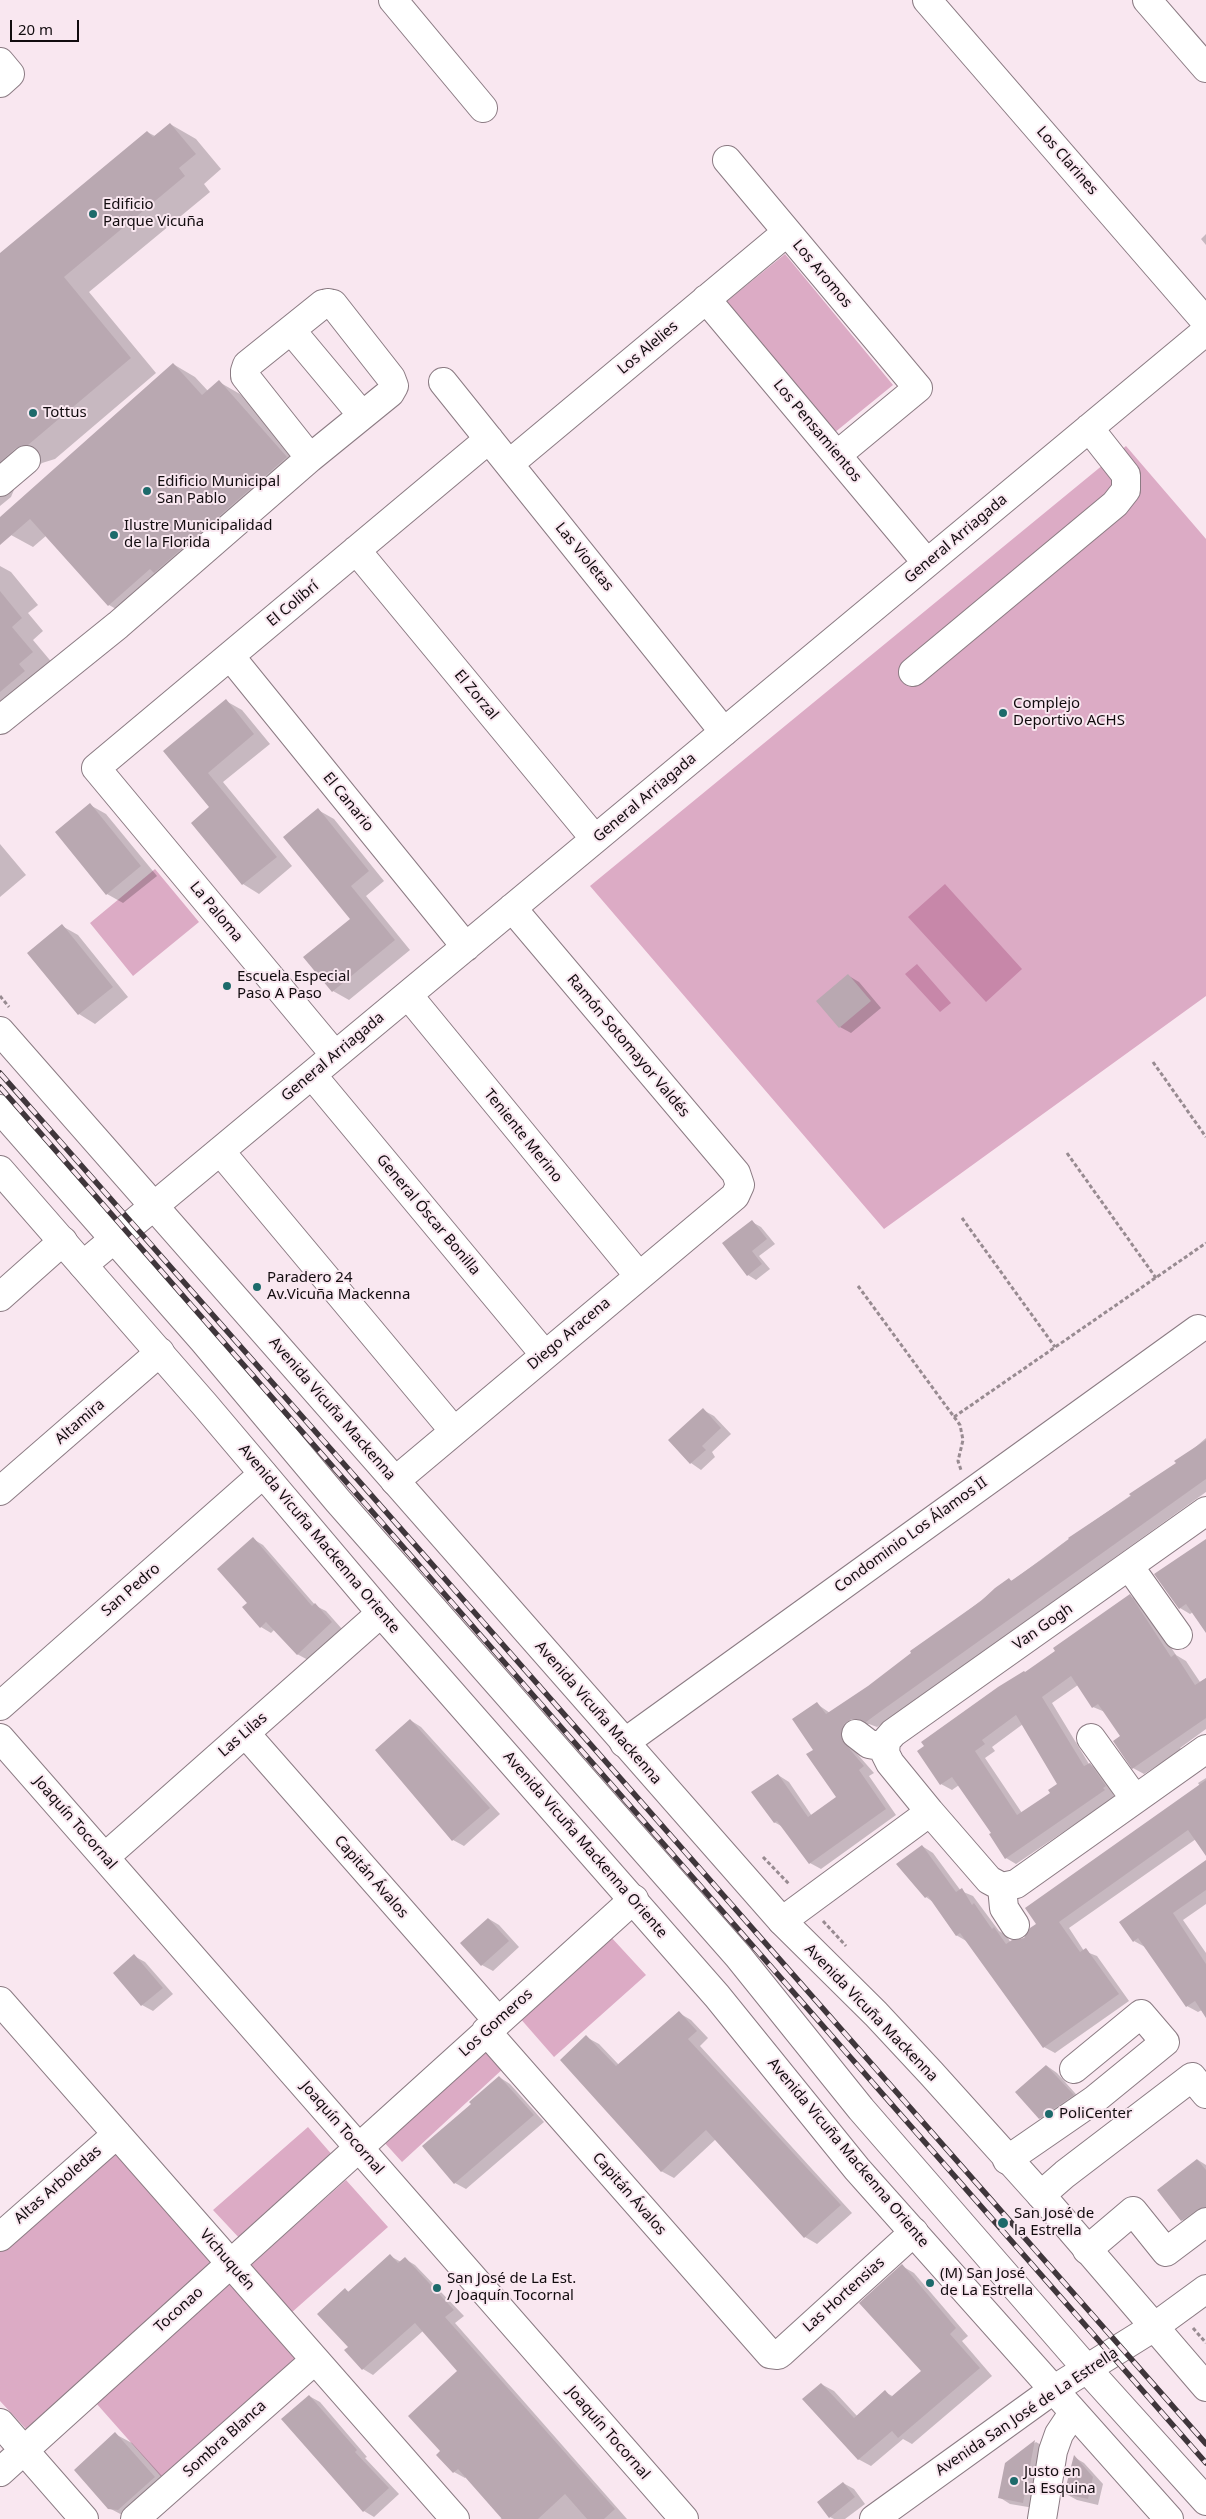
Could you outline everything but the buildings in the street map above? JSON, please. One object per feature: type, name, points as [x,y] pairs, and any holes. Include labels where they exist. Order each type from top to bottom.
[{"type":"street","points":[[393,0],[482,108]]},
{"type":"street","name":"Los Clarines","points":[[928,0],[1206,322]]},
{"type":"street","points":[[1146,0],[1206,68]]},
{"type":"street","name":"Los Aromos","points":[[727,160],[918,388],[837,456]]},
{"type":"street","name":"Los Alelies","points":[[509,464],[787,232]]},
{"type":"street","name":"Los Pensamientos","points":[[706,299],[927,563]]},
{"type":"street","points":[[0,720],[118,625],[310,458],[390,393],[394,386],[391,378],[333,304],[323,304],[247,365],[245,376],[310,458]]},
{"type":"street","points":[[290,330],[362,415]]},
{"type":"street","name":"General Arriagada","points":[[84,1264],[1206,331]]},
{"type":"street","name":"Las Violetas","points":[[444,382],[724,732]]},
{"type":"street","points":[[913,672],[1115,504],[1126,490],[1126,475],[1089,428]]},
{"type":"street","name":"El Colibrí","points":[[96,768],[489,439]]},
{"type":"street","points":[[0,482],[26,460]]},
{"type":"street","name":"El Zorzal","points":[[356,550],[595,839]]},
{"type":"street","name":"El Canario","points":[[230,656],[466,947]]},
{"type":"street","name":"La Paloma","points":[[96,768],[335,1056]]},
{"type":"street","name":"Ramón Sotomayor Valdés","points":[[512,908],[736,1172],[740,1185]]},
{"type":"street","name":"Teniente Merino","points":[[408,995],[639,1276]]},
{"type":"street","name":"Avenida Vicuña Mackenna","points":[[0,1031],[782,1921],[902,2041],[1007,2160],[1041,2195],[1206,2387]]},
{"type":"street","name":"General Óscar Bonilla","points":[[312,1075],[544,1355]]},
{"type":"street","points":[[0,1109],[236,1379],[338,1501],[738,1956],[861,2109],[1087,2369],[1206,2501]]},
{"type":"street","points":[[220,1151],[454,1431]]},
{"type":"street","name":"Avenida Vicuña Mackenna Oriente","points":[[0,1170],[160,1352],[381,1613],[634,1899],[755,2042],[857,2169],[1169,2519]]},
{"type":"street","name":"Diego Aracena","points":[[395,1481],[735,1196],[740,1185]]},
{"type":"street","points":[[0,1297],[63,1241]]},
{"type":"street","name":"Condominio Los Álamos II","points":[[624,1743],[1198,1329]]},
{"type":"street","name":"Altamira","points":[[0,1491],[160,1352]]},
{"type":"street","name":"San Pedro","points":[[0,1706],[262,1474]]},
{"type":"street","name":"Van Gogh","points":[[885,1747],[893,1733],[1206,1511]]},
{"type":"street","points":[[1129,1566],[1178,1635]]},
{"type":"street","name":"Las Lilas","points":[[104,1857],[381,1613]]},
{"type":"street","name":"Capitán Ávalos","points":[[245,1733],[767,2351],[774,2355]]},
{"type":"street","points":[[856,1734],[870,1744],[885,1747],[887,1758],[930,1812],[989,1880],[1002,1888],[1016,1884],[1206,1748]]},
{"type":"street","name":"Joaquín Tocornal","points":[[0,1738],[684,2519]]},
{"type":"street","points":[[1091,1738],[1135,1799]]},
{"type":"street","points":[[782,1921],[930,1812]]},
{"type":"street","points":[[1002,1888],[1004,1908],[1015,1925]]},
{"type":"street","name":"Los Gomeros","points":[[358,2147],[634,1899]]},
{"type":"street","name":"Vichuquén","points":[[0,2001],[455,2519]]},
{"type":"street","points":[[1007,2160],[1094,2100],[1165,2042],[1141,2014],[1074,2069]]},
{"type":"street","points":[[1041,2195],[1065,2174],[1192,2077],[1206,2094]]},
{"type":"street","name":"Altas Arboledas","points":[[0,2236],[117,2134]]},
{"type":"street","name":"Toconao","points":[[0,2472],[358,2147]]},
{"type":"street","points":[[1087,2250],[1133,2211],[1166,2252],[1206,2222]]},
{"type":"street","name":"Las Hortensias","points":[[774,2355],[782,2352],[914,2232]]},
{"type":"street","name":"Avenida San José de La Estrella","points":[[874,2519],[1053,2390],[1154,2327],[1206,2289]]},
{"type":"street","name":"Sombra Blanca","points":[[135,2519],[315,2360]]},
{"type":"street","points":[[1042,2519],[1053,2451],[1059,2434],[1073,2413]]},
{"type":"street","points":[[0,2422],[84,2519]]},
{"type":"path","points":[[1153,1062],[1206,1137]]},
{"type":"path","points":[[1067,1153],[1156,1278]]},
{"type":"path","points":[[962,1218],[1055,1347]]},
{"type":"path","points":[[954,1417],[1206,1243]]},
{"type":"path","points":[[858,1286],[960,1425],[963,1440],[959,1454],[960,1468],[975,1490]]},
{"type":"shaded area","points":[[785,254],[893,385],[834,433],[726,302]]},
{"type":"shaded area","name":"Complejo Deportivo ACHS","points":[[1126,446],[1206,539],[1206,996],[884,1229],[590,886]]},
{"type":"shaded area","points":[[155,869],[199,922],[133,976],[90,923]]},
{"type":"shaded area","points":[[945,884],[1022,969],[986,1002],[908,917]]},
{"type":"shaded area","points":[[917,964],[951,1003],[940,1012],[905,974]]},
{"type":"shaded area","points":[[610,1936],[646,1975],[554,2057],[519,2017]]},
{"type":"shaded area","points":[[486,2044],[506,2066],[402,2162],[383,2141]]},
{"type":"shaded area","points":[[308,2127],[334,2157],[242,2241],[213,2210]]},
{"type":"shaded area","points":[[112,2145],[216,2264],[28,2431],[0,2401],[0,2245]]},
{"type":"shaded area","points":[[346,2180],[388,2227],[273,2329],[301,2360],[165,2481],[96,2403]]},
{"type":"railway","points":[[0,1073],[1206,2444]]},
{"type":"railway","points":[[0,1087],[1206,2463]]},
{"type":"place","name":"Edificio Parque Vicuña","points":[[93,214]]},
{"type":"place","name":"Tottus","points":[[33,413]]},
{"type":"place","name":"Edificio Municipal San Pablo","points":[[147,491]]},
{"type":"place","name":"Ilustre Municipalidad de la Florida","points":[[114,535]]},
{"type":"place","name":"Complejo Deportivo ACHS","points":[[1003,713]]},
{"type":"place","name":"Escuela Especial Paso A Paso","points":[[227,986]]},
{"type":"place","name":"Paradero 24 Av.Vicuña Mackenna","points":[[257,1287]]},
{"type":"place","name":"PoliCenter","points":[[1049,2114]]},
{"type":"place","name":"San José de la Estrella","points":[[1003,2223]]},
{"type":"place","name":"(M) San José de La Estrella","points":[[930,2283]]},
{"type":"place","name":"San José de La Est. / Joaquín Tocornal","points":[[437,2288]]},
{"type":"place","name":"Justo en la Esquina","points":[[1014,2481]]}]
